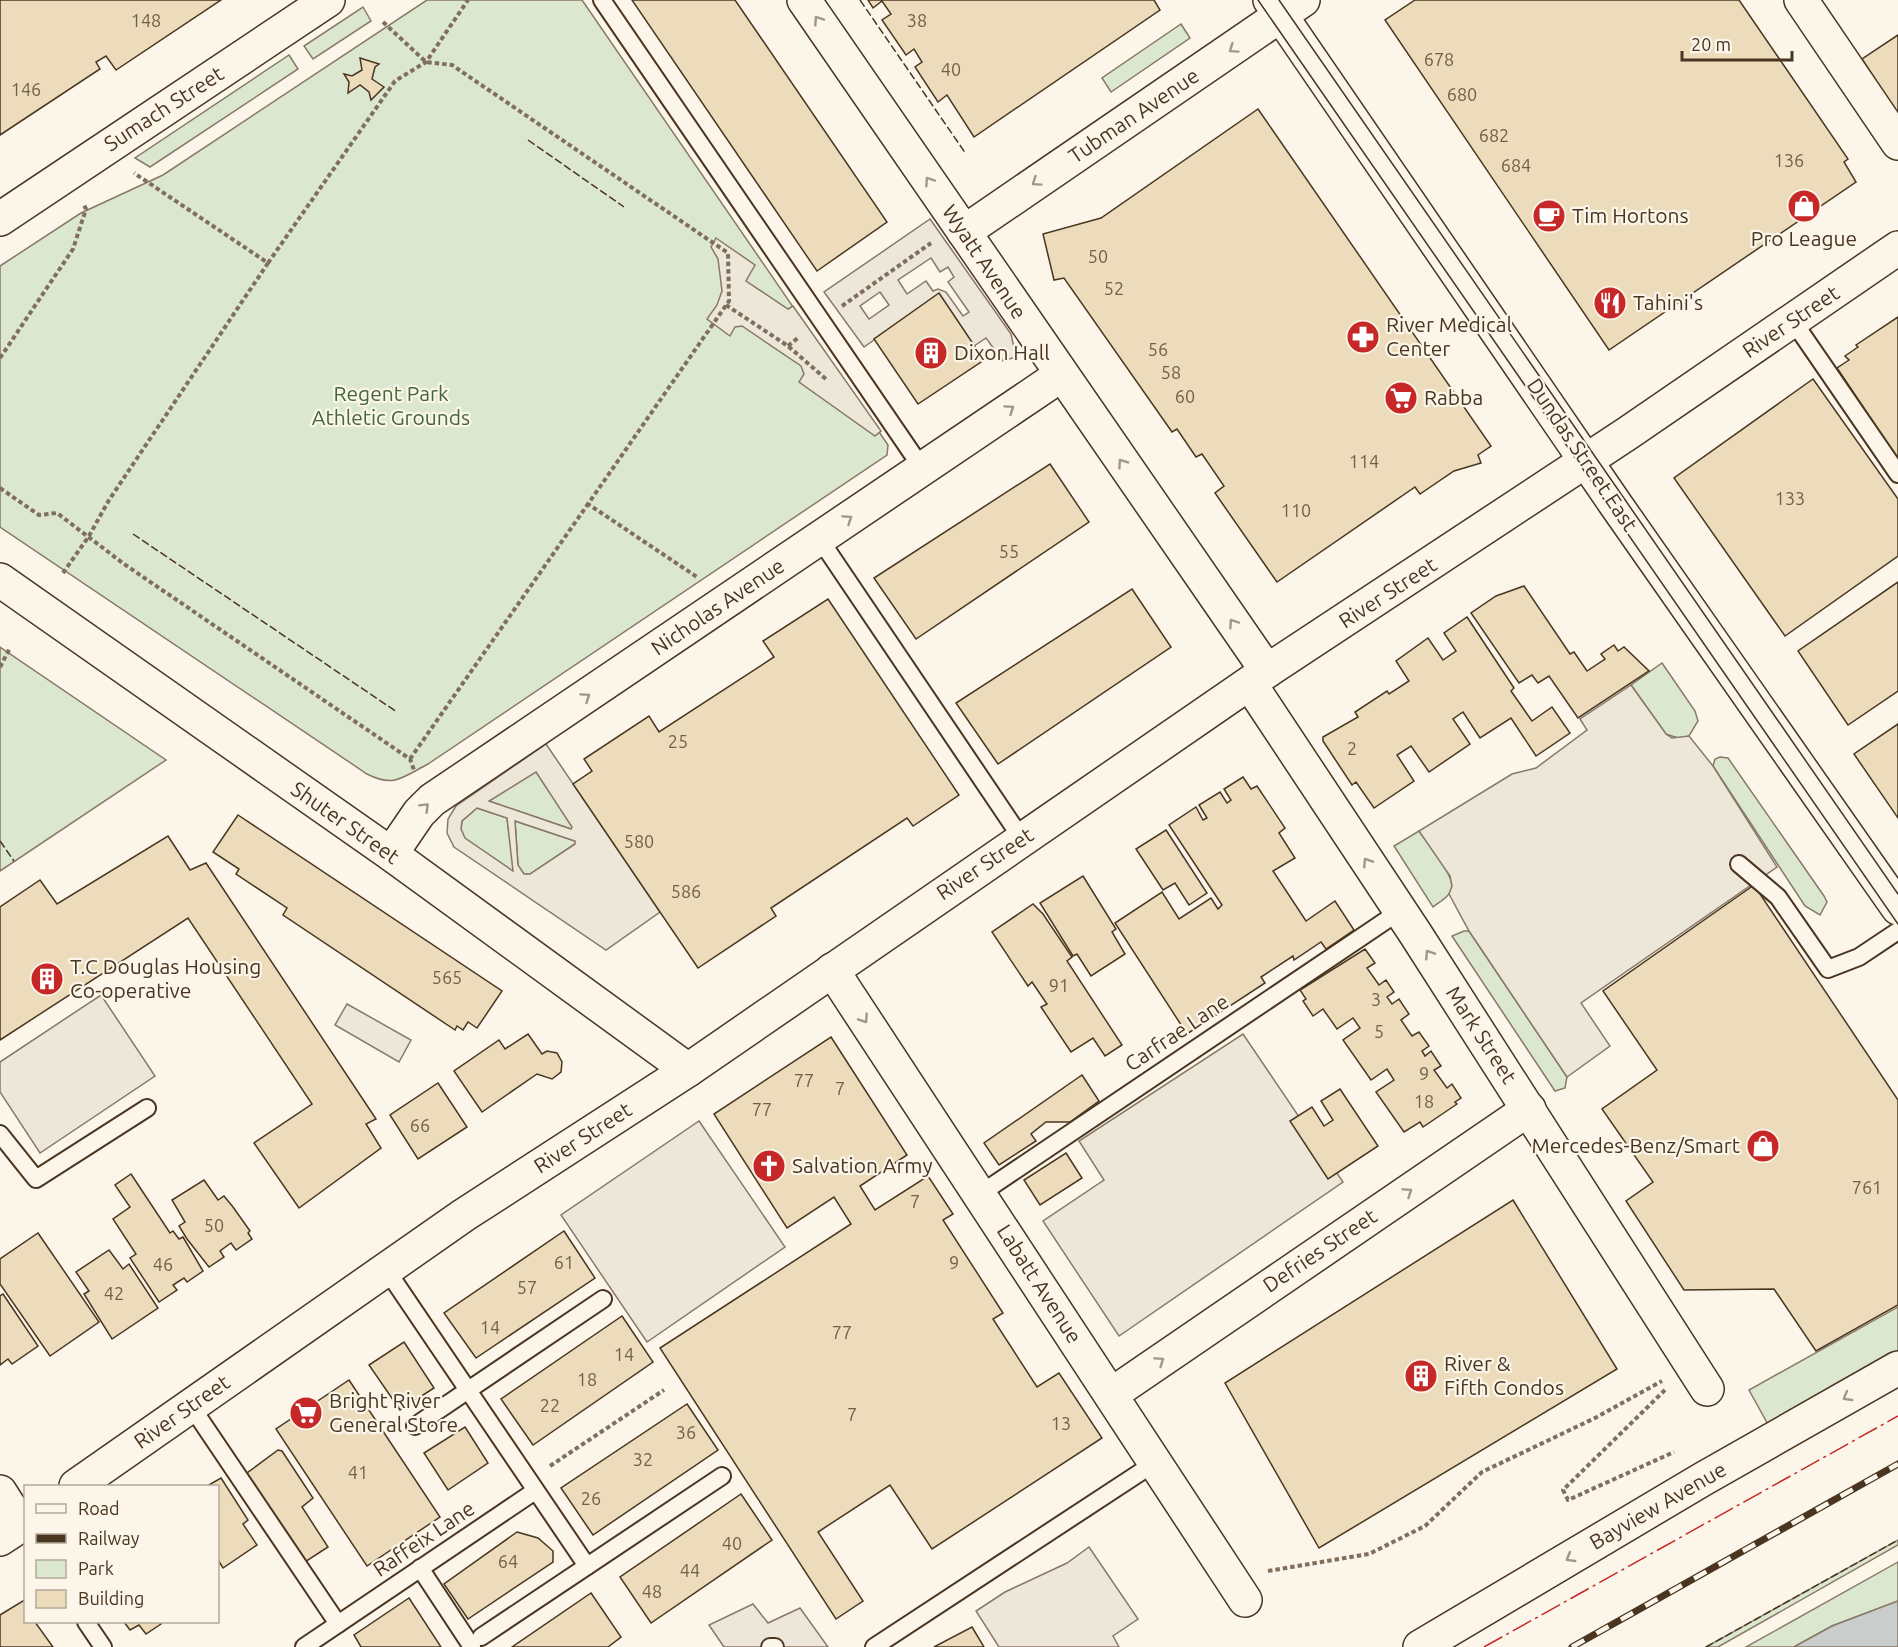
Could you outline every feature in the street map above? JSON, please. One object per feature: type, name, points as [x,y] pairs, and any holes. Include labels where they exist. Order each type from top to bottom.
[{"type":"street","name":"Wyatt Avenue","points":[[804,0],[950,236],[1061,375],[1258,678]]},
{"type":"street","points":[[1801,0],[1898,143]]},
{"type":"street","name":"Sumach Street","points":[[0,219],[320,2]]},
{"type":"street","name":"Tubman Avenue","points":[[950,236],[1285,5]]},
{"type":"street","name":"Dundas Street East","points":[[1285,5],[1586,461],[1898,908]]},
{"type":"street","name":"River Street","points":[[77,1485],[464,1215],[687,1070],[1258,678],[1586,461],[1898,248]]},
{"type":"street","name":"Nicholas Avenue","points":[[391,854],[419,813],[432,800],[1061,375]]},
{"type":"street","name":"Shuter Street","points":[[0,580],[391,854],[687,1070]]},
{"type":"street","name":"Mark Street","points":[[1258,678],[1400,911],[1699,1377]]},
{"type":"street","name":"Labatt Avenue","points":[[832,970],[1237,1588]]},
{"type":"street","name":"Defries Street","points":[[1112,1394],[1529,1109]]},
{"type":"street","name":"Bayview Avenue","points":[[1419,1647],[1898,1368]]},
{"type":"street","points":[[0,1492],[18,1529]]},
{"type":"lane","points":[[602,0],[922,468]]},
{"type":"lane","points":[[1793,321],[1898,474]]},
{"type":"lane","points":[[819,538],[1022,839]]},
{"type":"lane","points":[[1739,864],[1778,897],[1828,969],[1859,957],[1898,931]]},
{"type":"lane","name":"Carfrae Lane","points":[[980,1194],[1400,911]]},
{"type":"lane","points":[[0,1134],[36,1179],[147,1108]]},
{"type":"lane","points":[[386,1269],[587,1566]]},
{"type":"lane","points":[[414,1426],[603,1299]]},
{"type":"lane","points":[[191,1406],[338,1624]]},
{"type":"lane","points":[[874,1647],[1156,1462]]},
{"type":"lane","points":[[420,1569],[476,1642],[722,1476]]},
{"type":"lane","name":"Raffeix Lane","points":[[304,1647],[420,1569],[532,1486]]},
{"type":"lane","points":[[87,1623],[103,1647]]},
{"type":"path","points":[[63,573],[89,536],[109,500],[268,263],[395,81],[426,62],[468,0]]},
{"type":"path","points":[[0,488],[39,515],[57,513],[124,564],[410,759],[729,301],[728,253],[452,65],[426,62],[382,22]]},
{"type":"path","points":[[101,151],[268,263]]},
{"type":"path","points":[[0,358],[73,249],[86,209],[82,202]]},
{"type":"path","points":[[788,346],[821,320],[950,236]]},
{"type":"path","points":[[726,305],[788,346],[832,385]]},
{"type":"path","points":[[588,504],[694,573],[718,607]]},
{"type":"path","points":[[0,667],[10,648]]},
{"type":"path","points":[[1682,1449],[1568,1500],[1563,1490],[1699,1377]]},
{"type":"path","points":[[1237,1588],[1369,1554],[1425,1526],[1482,1472],[1595,1418],[1699,1377]]},
{"type":"path","points":[[532,1486],[664,1390]]},
{"type":"green space","name":"Regent Park Athletic Grounds","points":[[427,0],[582,0],[888,445],[887,455],[428,764],[405,777],[384,780],[367,774],[0,527],[0,266],[81,213],[163,175]]},
{"type":"green space","points":[[363,7],[371,21],[313,59],[304,46]]},
{"type":"green space","points":[[1181,24],[1190,38],[1111,92],[1102,78]]},
{"type":"green space","points":[[289,55],[298,69],[150,167],[135,158]]},
{"type":"green space","points":[[0,647],[166,760],[0,871]]},
{"type":"green space","points":[[1662,663],[1695,711],[1698,721],[1689,736],[1681,739],[1666,734],[1631,685]]},
{"type":"green space","points":[[1728,758],[1824,896],[1827,902],[1820,915],[1805,906],[1713,766],[1715,759]]},
{"type":"green space","points":[[536,771],[573,827],[571,829],[489,801]]},
{"type":"green space","points":[[477,808],[507,818],[514,872],[464,838],[461,829],[462,821]]},
{"type":"green space","points":[[515,821],[576,843],[530,874],[524,874],[518,866]]},
{"type":"green space","points":[[1419,831],[1449,875],[1452,887],[1444,899],[1433,907],[1394,846]]},
{"type":"green space","points":[[1469,931],[1567,1077],[1565,1088],[1555,1091],[1452,936]]},
{"type":"green space","points":[[1898,1307],[1898,1354],[1770,1428],[1749,1390]]},
{"type":"green space","points":[[1898,1540],[1898,1545],[1718,1647],[1706,1647]]},
{"type":"green space","points":[[1898,1562],[1898,1601],[1832,1626],[1794,1647],[1746,1647]]},
{"type":"shaded area","points":[[930,219],[1011,334],[1016,357],[1003,361],[986,338],[974,346],[939,294],[864,347],[824,292]],"holes":[[[931,258],[940,272],[948,267],[954,277],[948,282],[969,312],[963,316],[946,292],[938,289],[933,291],[926,281],[907,294],[898,280]],[[880,292],[889,305],[869,319],[860,306]]]},
{"type":"shaded area","points":[[716,238],[755,265],[746,281],[788,309],[793,306],[881,431],[875,436],[799,382],[804,374],[801,366],[742,326],[735,327],[730,336],[707,319],[717,305],[722,291],[718,259],[711,247]]},
{"type":"shaded area","points":[[1631,685],[1666,734],[1672,738],[1689,736],[1713,766],[1777,867],[1581,1003],[1610,1046],[1567,1077],[1469,931],[1449,894],[1452,886],[1450,876],[1419,831],[1512,774],[1536,768],[1587,730],[1580,719]]},
{"type":"shaded area","points":[[546,744],[660,912],[606,950],[454,847],[447,833],[448,819],[456,806]],"holes":[[[536,772],[572,827],[571,829],[489,801]],[[477,808],[507,818],[513,871],[465,838],[461,829],[462,821]],[[515,821],[575,841],[575,844],[530,874],[524,874],[518,865]]]},
{"type":"shaded area","points":[[101,995],[155,1076],[40,1153],[0,1092],[0,1062]]},
{"type":"shaded area","points":[[347,1004],[411,1040],[399,1062],[335,1025]]},
{"type":"shaded area","points":[[1243,1034],[1343,1182],[1119,1336],[1043,1221],[1104,1180],[1079,1141]]},
{"type":"shaded area","points":[[699,1121],[785,1247],[647,1342],[561,1215]]},
{"type":"shaded area","points":[[1089,1547],[1138,1619],[1113,1636],[1119,1647],[999,1647],[976,1611],[1005,1592],[1067,1563]]},
{"type":"shaded area","points":[[1898,1601],[1898,1647],[1794,1647],[1832,1626]]},
{"type":"shaded area","points":[[753,1604],[768,1623],[800,1608],[828,1647],[724,1647],[709,1625]]},
{"type":"building","points":[[0,0],[221,0],[116,70],[106,56],[96,62],[100,69],[0,135]]},
{"type":"building","points":[[632,0],[735,0],[887,222],[817,271]]},
{"type":"building","points":[[868,0],[1154,0],[1160,10],[974,137],[947,95],[938,102],[915,67],[922,62],[914,49],[906,55],[882,20],[891,14],[882,1],[873,8]]},
{"type":"building","points":[[1415,0],[1739,0],[1848,159],[1844,162],[1856,182],[1609,350],[1385,20]]},
{"type":"building","points":[[1898,35],[1898,114],[1862,59]]},
{"type":"building","points":[[360,58],[379,64],[375,67],[372,79],[384,87],[371,100],[369,92],[360,85],[348,93],[349,82],[344,74],[352,76],[362,70]]},
{"type":"building","points":[[1258,109],[1491,446],[1478,455],[1481,463],[1454,471],[1420,494],[1415,487],[1277,582],[1215,493],[1224,486],[1202,454],[1196,457],[1177,429],[1172,432],[1064,278],[1054,280],[1043,234],[1101,218]]},
{"type":"building","name":"Dixon Hall","points":[[939,293],[984,360],[918,404],[874,339]]},
{"type":"building","points":[[1898,317],[1898,459],[1837,368],[1849,360],[1845,356],[1858,347],[1856,345]]},
{"type":"building","points":[[1813,379],[1898,499],[1898,556],[1785,636],[1674,478]]},
{"type":"building","points":[[1050,464],[1089,522],[916,639],[874,578]]},
{"type":"building","points":[[1898,582],[1898,691],[1848,725],[1798,651]]},
{"type":"building","points":[[1524,586],[1570,654],[1574,652],[1587,671],[1605,659],[1601,654],[1614,645],[1618,651],[1624,647],[1649,671],[1578,718],[1549,676],[1538,683],[1532,675],[1519,683],[1471,613],[1496,596]]},
{"type":"building","points":[[1132,589],[1171,647],[998,764],[956,703]]},
{"type":"building","points":[[828,599],[959,795],[913,826],[907,818],[771,908],[776,916],[698,968],[573,784],[592,771],[584,759],[649,716],[659,732],[774,657],[763,641]]},
{"type":"building","points":[[1467,617],[1514,688],[1511,691],[1532,721],[1552,707],[1570,733],[1536,756],[1511,718],[1480,738],[1463,712],[1453,719],[1470,744],[1429,772],[1411,746],[1397,755],[1414,781],[1374,808],[1356,782],[1352,785],[1323,741],[1323,737],[1358,717],[1355,712],[1387,691],[1389,694],[1409,681],[1396,661],[1428,638],[1443,660],[1456,651],[1444,633]]},
{"type":"building","points":[[1898,724],[1898,818],[1854,754]]},
{"type":"building","points":[[1243,777],[1251,789],[1257,786],[1285,828],[1279,833],[1295,858],[1273,871],[1306,921],[1335,901],[1354,930],[1326,949],[1321,942],[1294,960],[1293,956],[1261,977],[1265,983],[1187,1034],[1115,923],[1162,892],[1179,919],[1211,898],[1218,909],[1222,905],[1169,825],[1196,807],[1203,820],[1207,818],[1199,805],[1220,792],[1227,803],[1231,800],[1224,789]]},
{"type":"building","points":[[238,815],[502,991],[477,1028],[468,1022],[463,1030],[457,1026],[455,1030],[283,915],[287,908],[236,874],[239,869],[213,852]]},
{"type":"building","points":[[1166,830],[1207,893],[1189,905],[1175,883],[1163,890],[1136,849]]},
{"type":"building","name":"T.C Douglas Housing Co-operative","points":[[168,836],[190,870],[206,863],[376,1119],[366,1124],[381,1148],[299,1208],[254,1143],[312,1104],[188,918],[0,1040],[0,907],[40,880],[57,904]]},
{"type":"building","points":[[1083,876],[1116,929],[1112,932],[1125,954],[1091,976],[1077,954],[1073,956],[1040,903]]},
{"type":"building","name":"Mercedes-Benz/Smart","points":[[1754,885],[1898,1100],[1898,1305],[1816,1351],[1774,1289],[1684,1290],[1626,1201],[1653,1182],[1602,1109],[1657,1070],[1603,991]]},
{"type":"building","points":[[1033,904],[1043,914],[1072,957],[1067,961],[1122,1045],[1105,1056],[1093,1038],[1071,1052],[1041,1007],[1047,1004],[1032,982],[1028,986],[992,932]]},
{"type":"building","points":[[1365,949],[1375,963],[1367,968],[1379,985],[1386,980],[1394,992],[1387,997],[1392,1004],[1399,999],[1409,1014],[1401,1020],[1412,1036],[1419,1032],[1429,1046],[1422,1051],[1425,1056],[1431,1051],[1441,1066],[1434,1070],[1447,1088],[1452,1084],[1461,1098],[1455,1102],[1457,1104],[1423,1127],[1420,1122],[1404,1132],[1376,1092],[1394,1080],[1387,1069],[1371,1080],[1343,1040],[1360,1028],[1353,1018],[1337,1029],[1323,1009],[1313,1016],[1303,1001],[1306,999],[1300,990]]},
{"type":"building","points":[[528,1034],[542,1054],[547,1051],[557,1053],[562,1062],[561,1072],[552,1079],[537,1074],[482,1112],[454,1071],[499,1040],[505,1049]]},
{"type":"building","points":[[831,1037],[907,1155],[860,1186],[875,1210],[928,1176],[953,1214],[943,1220],[1003,1313],[993,1319],[1037,1387],[1059,1373],[1102,1438],[932,1549],[890,1485],[818,1532],[863,1601],[836,1619],[660,1348],[851,1224],[834,1197],[787,1228],[714,1114]]},
{"type":"building","points":[[1082,1075],[1099,1101],[1070,1122],[1046,1122],[1031,1134],[1036,1141],[999,1165],[984,1143]]},
{"type":"building","points":[[438,1083],[467,1127],[418,1159],[390,1115]]},
{"type":"building","points":[[1340,1089],[1378,1146],[1328,1179],[1290,1121],[1312,1107],[1324,1126],[1333,1120],[1321,1101]]},
{"type":"building","points":[[1066,1153],[1082,1178],[1040,1205],[1024,1180]]},
{"type":"building","points":[[131,1174],[170,1233],[173,1231],[179,1239],[183,1237],[203,1271],[187,1282],[184,1278],[173,1285],[177,1290],[159,1302],[130,1258],[136,1254],[113,1219],[130,1207],[115,1185]]},
{"type":"building","points":[[204,1180],[218,1200],[224,1196],[233,1207],[250,1231],[248,1233],[252,1239],[236,1250],[231,1243],[220,1251],[224,1257],[209,1267],[179,1226],[185,1222],[172,1200]]},
{"type":"building","name":"River & Fifth Condos","points":[[1513,1200],[1617,1369],[1319,1548],[1225,1383]]},
{"type":"building","points":[[564,1231],[595,1278],[476,1358],[444,1313]]},
{"type":"building","points":[[38,1233],[99,1322],[50,1356],[0,1284],[0,1259]]},
{"type":"building","points":[[109,1250],[123,1269],[129,1264],[158,1308],[112,1339],[84,1294],[89,1291],[76,1272]]},
{"type":"building","points":[[3,1294],[38,1346],[12,1364],[8,1359],[0,1365],[0,1296]]},
{"type":"building","points":[[622,1316],[653,1362],[533,1445],[501,1399]]},
{"type":"building","points":[[404,1342],[434,1388],[400,1410],[369,1365]]},
{"type":"building","points":[[349,1380],[440,1517],[367,1566],[276,1429]]},
{"type":"building","points":[[687,1404],[718,1450],[593,1535],[561,1488]]},
{"type":"building","points":[[465,1427],[488,1463],[448,1490],[424,1453]]},
{"type":"building","points":[[278,1450],[282,1451],[313,1498],[302,1507],[328,1547],[305,1562],[247,1473]]},
{"type":"building","points":[[221,1478],[248,1520],[243,1524],[257,1545],[223,1568],[219,1562],[219,1485],[209,1485]]},
{"type":"building","points":[[741,1494],[772,1540],[651,1623],[620,1577]]},
{"type":"building","points":[[517,1532],[538,1538],[553,1551],[553,1562],[468,1619],[444,1584]]},
{"type":"building","points":[[591,1593],[621,1637],[608,1647],[512,1647]]},
{"type":"building","points":[[409,1598],[441,1647],[361,1647],[354,1635]]},
{"type":"building","points":[[24,1600],[24,1623],[36,1623],[53,1647],[0,1647],[0,1615]]},
{"type":"building","points":[[125,1623],[161,1624],[146,1634],[139,1625],[130,1630]]},
{"type":"building","points":[[972,1627],[984,1647],[934,1647]]},
{"type":"tram line","points":[[1258,0],[1898,924]]},
{"type":"tram line","points":[[1279,0],[1898,894]]},
{"type":"railway","points":[[1572,1647],[1898,1464]]},
{"type":"fence","points":[[860,0],[966,154]]},
{"type":"fence","points":[[528,140],[624,207]]},
{"type":"fence","points":[[133,534],[397,712]]},
{"type":"fence","points":[[0,841],[14,861]]},
{"type":"fence","points":[[1706,1647],[1898,1540]]},
{"type":"power","points":[[1484,1647],[1898,1416]]},
{"type":"place","name":"Pro League","points":[[1804,206]]},
{"type":"place","name":"Tim Hortons","points":[[1549,216]]},
{"type":"place","name":"Tahini's","points":[[1610,303]]},
{"type":"place","name":"River Medical Center","points":[[1363,337]]},
{"type":"place","name":"Dixon Hall","points":[[931,353]]},
{"type":"place","name":"Rabba","points":[[1401,398]]},
{"type":"place","name":"T.C Douglas Housing Co-operative","points":[[47,979]]},
{"type":"place","name":"Mercedes-Benz/Smart","points":[[1763,1146]]},
{"type":"place","name":"Salvation Army","points":[[769,1166]]},
{"type":"place","name":"River & Fifth Condos","points":[[1421,1376]]},
{"type":"place","name":"Bright River General Store","points":[[306,1413]]}]
